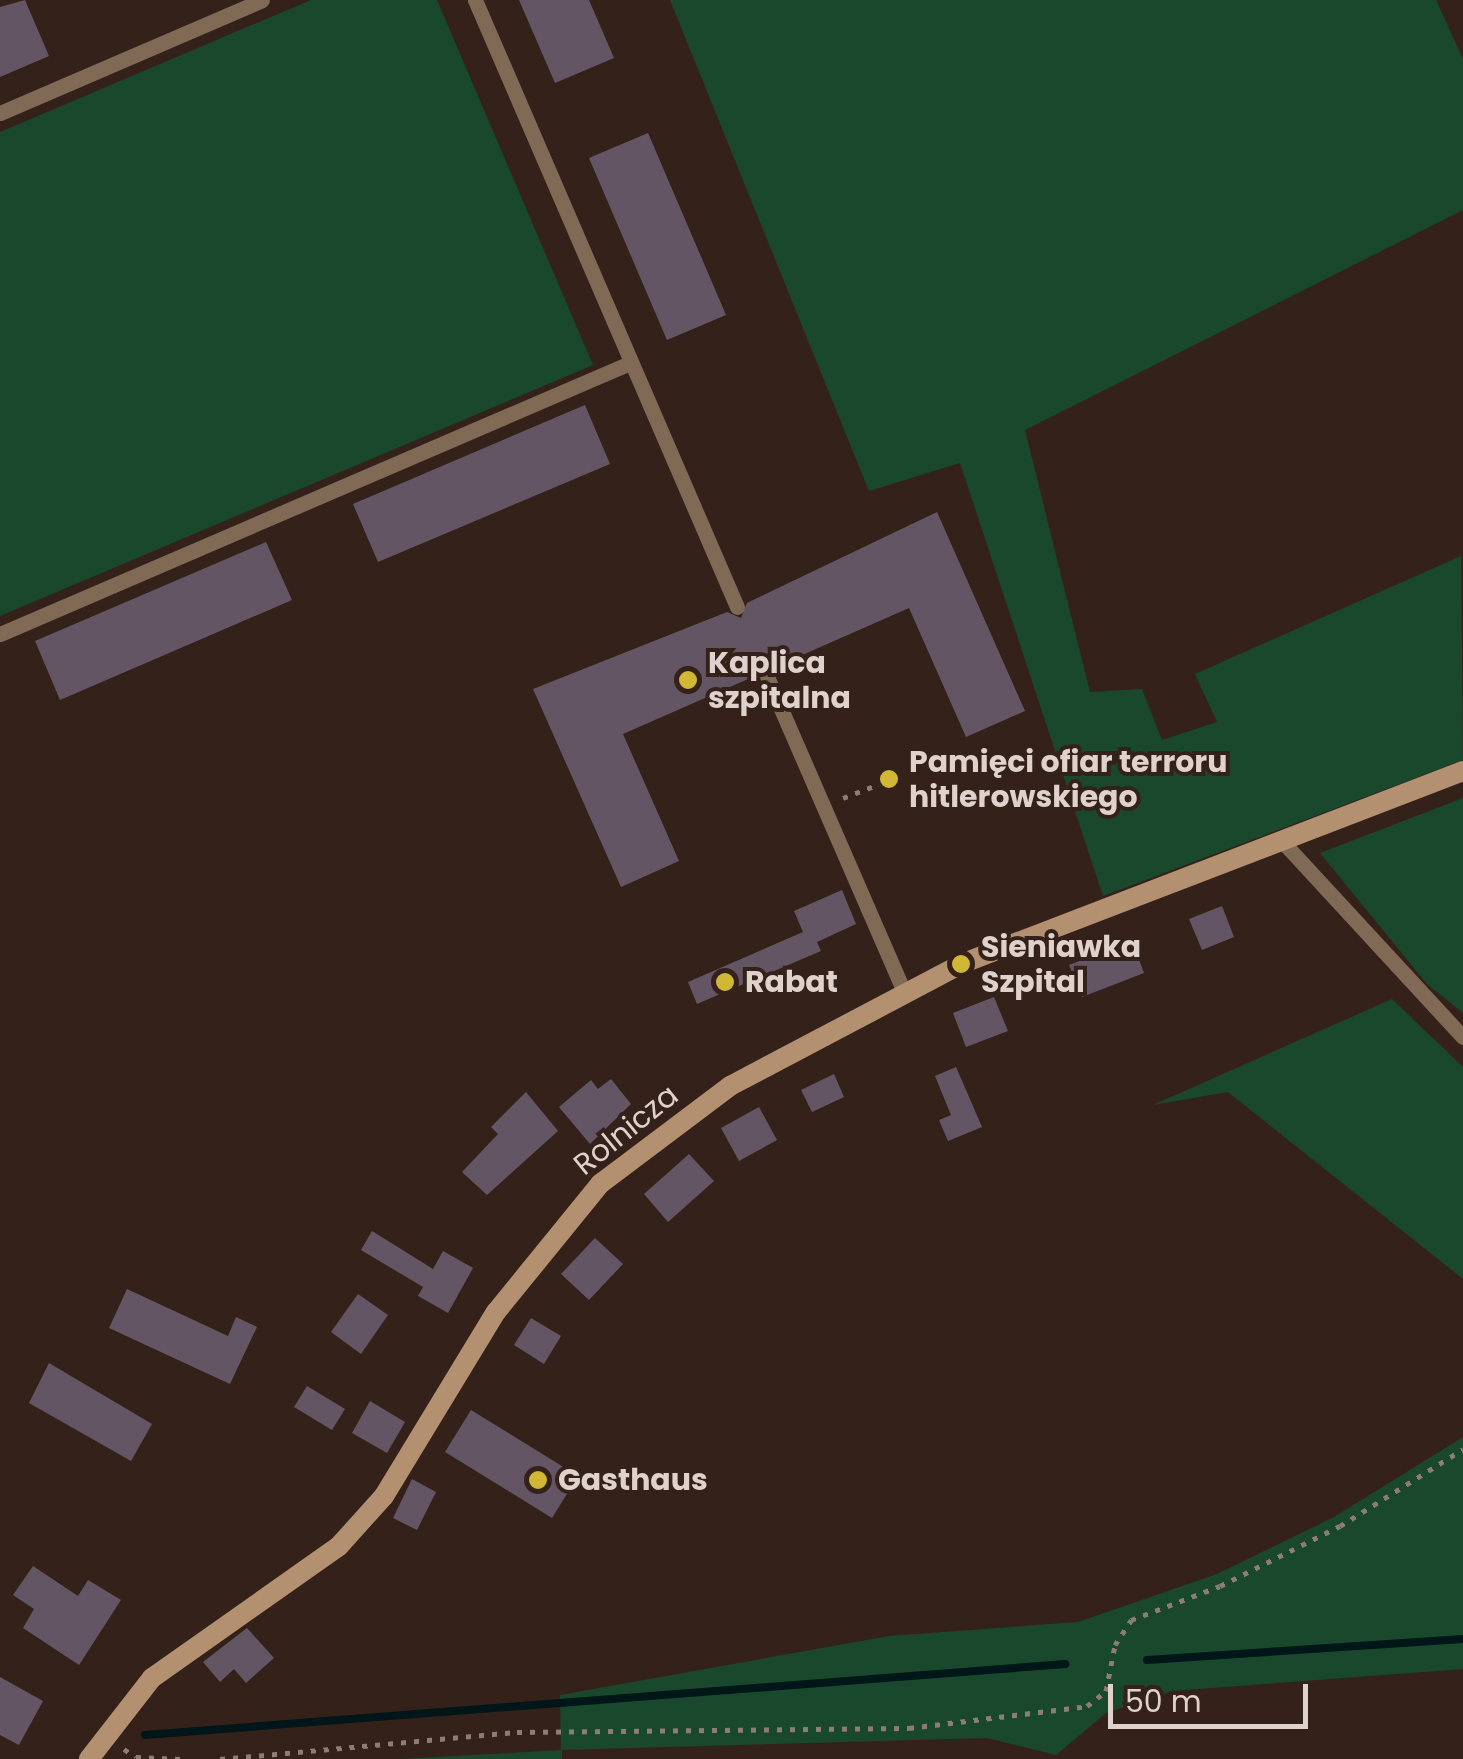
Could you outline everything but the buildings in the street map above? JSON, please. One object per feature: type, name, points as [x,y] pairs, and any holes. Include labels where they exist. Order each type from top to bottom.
[{"type":"street","name":"Rolnicza","points":[[89,1759],[152,1678],[340,1546],[384,1496],[496,1312],[600,1184],[730,1086],[903,990],[1463,771]]},
{"type":"lane","points":[[0,113],[262,0]]},
{"type":"lane","points":[[475,0],[737,607]]},
{"type":"lane","points":[[0,634],[630,363]]},
{"type":"lane","points":[[765,672],[903,990]]},
{"type":"lane","points":[[1281,840],[1463,1037]]},
{"type":"path","points":[[840,799],[882,783]]},
{"type":"path","points":[[220,1759],[518,1732],[909,1728],[1087,1706],[1106,1691],[1115,1644],[1131,1620],[1220,1586],[1340,1526],[1463,1449]]},
{"type":"path","points":[[105,1736],[136,1757],[182,1759]]},
{"type":"green space","points":[[311,0],[437,0],[593,365],[0,616],[0,132]]},
{"type":"green space","points":[[670,0],[1436,0],[1463,59],[1463,210],[1025,430],[1090,692],[1142,689],[1162,740],[1217,722],[1195,674],[1461,556],[1463,760],[1103,896],[960,463],[869,491]]},
{"type":"green space","points":[[1463,798],[1463,1013],[1427,984],[1320,853]]},
{"type":"green space","points":[[1392,999],[1463,1067],[1463,1279],[1228,1092],[1153,1105]]},
{"type":"green space","points":[[1463,1437],[1463,1669],[1172,1691],[1106,1713],[1056,1755],[987,1738],[562,1750],[562,1759],[402,1759],[561,1750],[560,1695],[889,1636],[1078,1622],[1217,1574],[1334,1517]]},
{"type":"waterway","points":[[1147,1660],[1463,1639]]},
{"type":"waterway","points":[[145,1735],[1065,1664]]},
{"type":"place","name":"Kaplica szpitalna","points":[[688,680]]},
{"type":"place","name":"Pamięci ofiar terroru hitlerowskiego","points":[[889,779]]},
{"type":"place","name":"Sieniawka Szpital","points":[[961,964]]},
{"type":"place","name":"Rabat","points":[[725,982]]},
{"type":"place","name":"Gasthaus","points":[[538,1480]]}]
